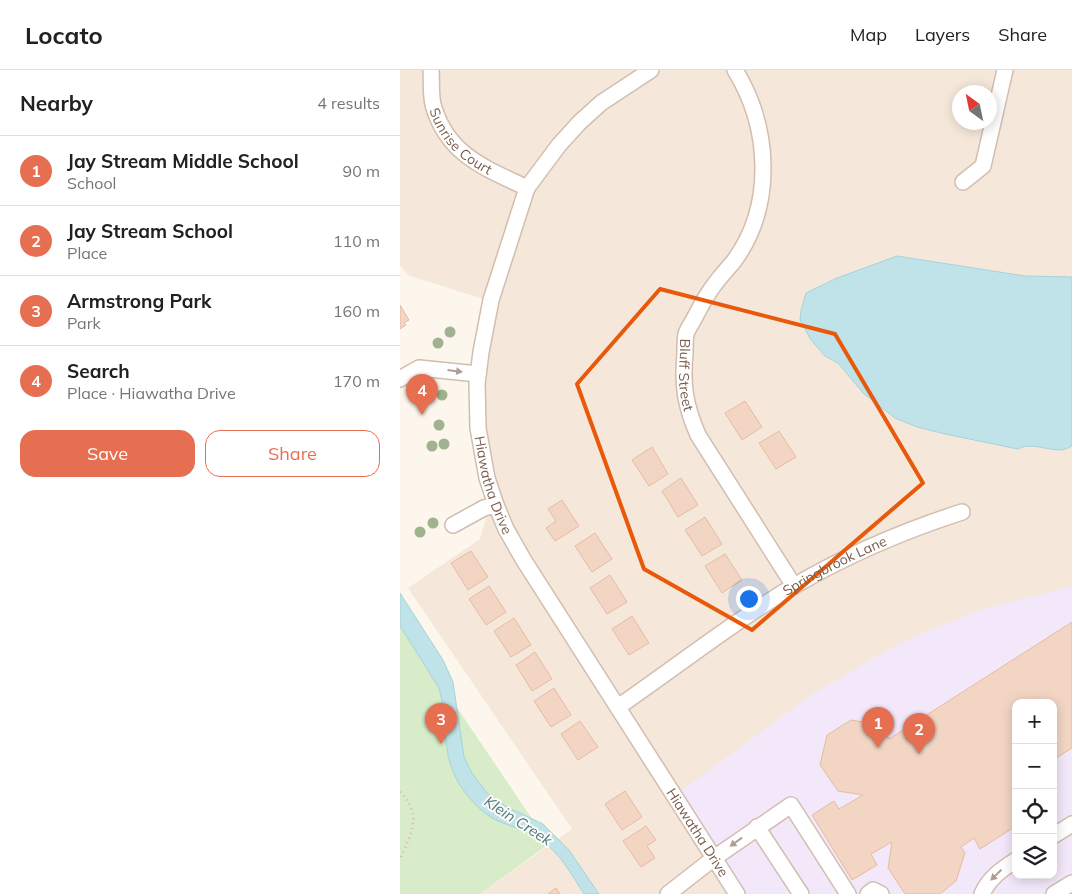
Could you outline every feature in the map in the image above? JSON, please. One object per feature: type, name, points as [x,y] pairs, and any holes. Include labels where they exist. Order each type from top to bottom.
[{"type":"street","name":"Sunrise Court","points":[[431,70],[433,107],[442,129],[453,145],[466,156],[527,188]]},
{"type":"street","name":"Hiawatha Drive","points":[[651,70],[601,103],[580,122],[559,144],[527,188],[491,300],[476,384],[478,428],[487,478],[506,529],[523,559],[737,894]]},
{"type":"street","name":"Bluff Street","points":[[735,70],[745,87],[756,113],[762,141],[764,165],[759,210],[735,259],[708,293],[686,333],[682,376],[684,397],[689,416],[698,435],[794,586]]},
{"type":"street","points":[[963,182],[983,166],[1005,70]]},
{"type":"street","points":[[400,379],[424,367],[478,374]]},
{"type":"street","points":[[453,525],[484,508],[496,505]]},
{"type":"street","name":"Springbrook Lane","points":[[618,707],[794,586],[855,554],[907,530],[962,512]]},
{"type":"street","points":[[668,894],[714,858],[790,805],[848,894]]},
{"type":"street","points":[[1056,834],[1072,824]]},
{"type":"street","points":[[757,827],[800,894]]},
{"type":"street","points":[[982,894],[986,886],[999,871],[1012,863]]},
{"type":"street","points":[[1054,894],[1072,883]]},
{"type":"street","points":[[868,894],[873,890],[881,894]]},
{"type":"path","points":[[400,792],[412,809],[414,821],[409,839],[400,859]]},
{"type":"highlighted area","points":[[660,289],[835,334],[923,483],[752,630],[644,569],[577,384]]},
{"type":"shaded area","points":[[400,70],[1072,70],[1072,894],[480,894],[572,829],[408,588],[480,539],[495,486],[485,423],[483,373],[496,303],[410,276],[400,266]]},
{"type":"shaded area","points":[[1072,586],[1072,894],[743,894],[678,793],[810,696],[877,656],[916,636],[980,610]]},
{"type":"green space","points":[[400,623],[549,844],[480,894],[400,894]]},
{"type":"water","points":[[897,256],[1025,276],[1072,277],[1072,446],[1060,450],[1033,446],[1018,449],[917,427],[895,418],[864,394],[838,363],[825,356],[811,340],[800,320],[806,293],[837,278]]},
{"type":"water","name":"Klein Creek","points":[[400,593],[443,660],[453,682],[464,757],[472,773],[487,793],[505,806],[543,824],[569,850],[599,894],[584,894],[565,865],[548,845],[530,834],[490,817],[463,790],[451,767],[448,756],[439,688],[400,626]]},
{"type":"building","points":[[400,305],[409,320],[400,329]]},
{"type":"building","points":[[745,401],[762,427],[742,440],[725,413]]},
{"type":"building","points":[[779,431],[796,457],[776,469],[759,443]]},
{"type":"building","points":[[652,447],[668,474],[649,486],[632,460]]},
{"type":"building","points":[[681,478],[698,505],[678,517],[662,491]]},
{"type":"building","points":[[562,500],[579,526],[555,541],[546,528],[556,521],[548,509]]},
{"type":"building","points":[[705,517],[722,544],[702,556],[685,530]]},
{"type":"building","points":[[595,533],[612,559],[592,572],[575,546]]},
{"type":"building","points":[[471,551],[488,577],[468,590],[451,563]]},
{"type":"building","points":[[725,554],[742,580],[722,593],[705,566]]},
{"type":"building","points":[[610,575],[627,602],[607,614],[590,588]]},
{"type":"building","points":[[489,586],[506,612],[486,625],[469,599]]},
{"type":"building","points":[[632,616],[649,643],[629,655],[612,629]]},
{"type":"building","points":[[514,618],[531,645],[511,657],[494,631]]},
{"type":"building","points":[[1072,622],[1072,748],[1057,757],[1057,699],[1012,699],[1012,829],[980,849],[974,838],[961,847],[965,853],[956,881],[940,894],[905,894],[888,868],[892,842],[871,854],[877,865],[852,880],[812,815],[834,801],[839,809],[863,795],[838,791],[820,765],[827,735],[851,720],[880,725],[889,739]]},
{"type":"building","points":[[535,652],[552,679],[532,691],[516,665]]},
{"type":"building","points":[[554,688],[571,715],[551,727],[534,701]]},
{"type":"building","points":[[580,721],[598,747],[578,760],[561,734]]},
{"type":"building","points":[[625,791],[642,817],[622,830],[605,804]]},
{"type":"building","points":[[646,826],[656,840],[647,846],[655,858],[641,867],[623,841]]},
{"type":"building","points":[[556,888],[560,894],[548,894]]},
{"type":"place","name":"Search","points":[[422,415]]},
{"type":"place","name":"Armstrong Park","points":[[441,744]]},
{"type":"place","name":"Jay Stream Middle School","points":[[878,748]]},
{"type":"place","name":"Jay Stream School","points":[[919,754]]}]
